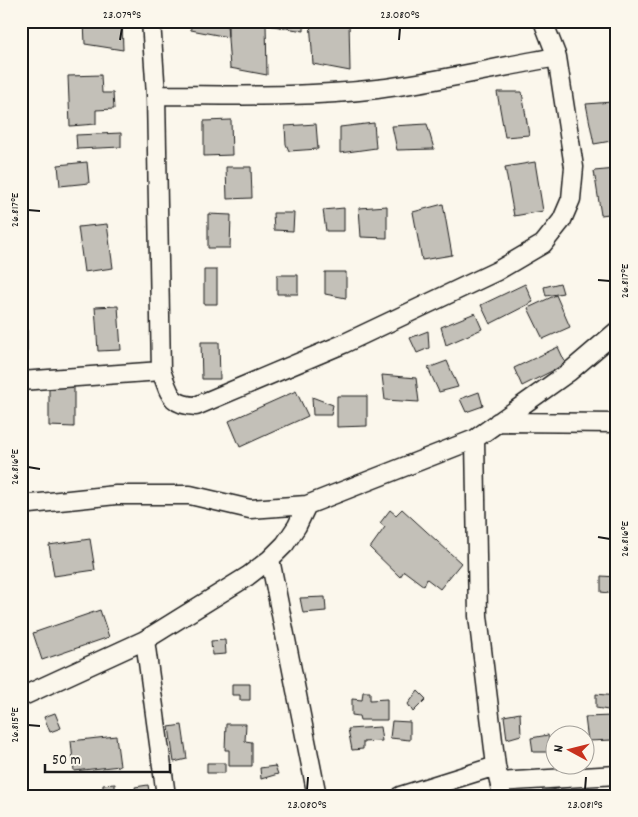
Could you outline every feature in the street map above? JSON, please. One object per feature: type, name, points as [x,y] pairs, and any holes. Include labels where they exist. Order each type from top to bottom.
[{"type":"street","points":[[151,21],[156,95],[162,371],[172,398],[182,406],[196,406],[361,336],[497,271],[543,244],[562,220],[571,199],[574,167],[557,57],[543,21]]},
{"type":"street","points":[[156,95],[326,94],[434,81],[557,57]]},
{"type":"street","points":[[21,505],[116,495],[190,495],[250,509],[307,505],[474,439],[569,372],[617,332]]},
{"type":"street","points":[[21,381],[162,371]]},
{"type":"street","points":[[498,422],[617,423]]},
{"type":"street","points":[[474,439],[478,616],[499,781]]},
{"type":"street","points":[[21,697],[145,640],[240,581],[270,559],[285,544],[297,526],[307,505]]},
{"type":"street","points":[[270,559],[317,796]]},
{"type":"street","points":[[145,640],[166,796]]},
{"type":"street","points":[[400,796],[499,781],[617,775]]},
{"type":"building","points":[[84,21],[122,21],[123,50],[85,44]]},
{"type":"building","points":[[190,21],[228,21],[228,37],[191,30]]},
{"type":"building","points":[[267,21],[304,21],[304,31],[267,25]]},
{"type":"building","points":[[310,21],[349,21],[350,71],[313,64]]},
{"type":"building","points":[[266,23],[267,75],[230,68],[227,24]]},
{"type":"building","points":[[101,75],[102,93],[113,93],[114,109],[96,110],[96,124],[70,126],[68,76]]},
{"type":"building","points":[[497,92],[522,92],[529,135],[505,137]]},
{"type":"building","points":[[612,102],[617,140],[594,144],[586,104]]},
{"type":"building","points":[[231,120],[232,155],[204,156],[204,121]]},
{"type":"building","points":[[374,123],[376,148],[340,153],[340,127]]},
{"type":"building","points":[[316,124],[318,149],[289,151],[286,144],[285,126]]},
{"type":"building","points":[[427,124],[434,149],[397,150],[392,126]]},
{"type":"building","points":[[121,133],[121,147],[77,149],[76,135]]},
{"type":"building","points":[[87,162],[89,183],[60,186],[58,165]]},
{"type":"building","points":[[535,162],[543,211],[514,216],[505,167]]},
{"type":"building","points":[[226,167],[251,167],[252,198],[227,199]]},
{"type":"building","points":[[617,169],[617,213],[601,215],[594,171]]},
{"type":"building","points":[[443,204],[452,255],[422,260],[413,212]]},
{"type":"building","points":[[387,206],[387,238],[361,237],[359,208]]},
{"type":"building","points":[[344,208],[344,231],[326,231],[323,210]]},
{"type":"building","points":[[273,213],[294,213],[293,231],[274,230]]},
{"type":"building","points":[[208,214],[231,215],[230,248],[208,248]]},
{"type":"building","points":[[107,224],[113,268],[84,272],[78,227]]},
{"type":"building","points":[[204,270],[217,270],[217,304],[204,304]]},
{"type":"building","points":[[325,272],[346,272],[346,298],[325,294]]},
{"type":"building","points":[[277,275],[298,275],[298,294],[277,294]]},
{"type":"building","points":[[560,283],[563,293],[546,296],[544,287]]},
{"type":"building","points":[[525,284],[533,302],[490,324],[481,305]]},
{"type":"building","points":[[556,295],[570,327],[543,339],[528,308]]},
{"type":"building","points":[[118,306],[121,350],[98,351],[95,307]]},
{"type":"building","points":[[475,313],[482,329],[446,345],[441,327]]},
{"type":"building","points":[[21,330],[27,330],[27,352],[21,352]]},
{"type":"building","points":[[428,331],[429,348],[417,353],[410,338]]},
{"type":"building","points":[[201,342],[219,342],[220,379],[202,379]]},
{"type":"building","points":[[558,347],[566,364],[522,386],[514,368]]},
{"type":"building","points":[[447,361],[458,387],[439,392],[428,368]]},
{"type":"building","points":[[382,375],[416,378],[419,402],[385,400]]},
{"type":"building","points":[[49,387],[74,387],[74,427],[49,426]]},
{"type":"building","points":[[296,391],[308,416],[240,447],[229,421]]},
{"type":"building","points":[[479,392],[483,406],[466,412],[460,399]]},
{"type":"building","points":[[337,396],[367,396],[367,426],[337,427]]},
{"type":"building","points":[[312,397],[333,405],[331,415],[313,415]]},
{"type":"building","points":[[402,509],[461,563],[440,589],[427,579],[424,586],[404,571],[400,577],[370,548],[385,527],[380,523],[390,510],[396,515]]},
{"type":"building","points":[[90,539],[95,570],[54,576],[49,545]]},
{"type":"building","points":[[601,576],[617,577],[617,594],[601,592]]},
{"type":"building","points":[[325,597],[326,611],[303,613],[300,598]]},
{"type":"building","points":[[100,610],[109,637],[42,660],[33,633]]},
{"type":"building","points":[[225,640],[226,654],[212,655],[211,641]]},
{"type":"building","points":[[232,684],[250,684],[250,700],[240,700],[240,695],[232,695]]},
{"type":"building","points":[[418,691],[426,699],[413,712],[408,704]]},
{"type":"building","points":[[363,692],[370,692],[370,700],[387,699],[387,720],[360,720],[359,716],[352,715],[352,699],[362,700]]},
{"type":"building","points":[[596,694],[616,696],[614,711],[596,708]]},
{"type":"building","points":[[55,713],[61,728],[50,732],[44,717]]},
{"type":"building","points":[[520,713],[521,735],[507,739],[504,716]]},
{"type":"building","points":[[612,716],[613,740],[596,741],[596,724],[586,724],[585,717]]},
{"type":"building","points":[[392,721],[410,722],[410,740],[390,738]]},
{"type":"building","points":[[226,724],[246,724],[245,741],[252,742],[252,766],[229,766],[229,750],[225,750]]},
{"type":"building","points":[[182,725],[187,759],[174,762],[169,727]]},
{"type":"building","points":[[380,727],[382,741],[363,742],[363,749],[352,750],[348,729]]},
{"type":"building","points":[[546,735],[546,752],[533,752],[531,738]]},
{"type":"building","points":[[116,736],[120,766],[74,771],[71,741]]},
{"type":"building","points":[[207,763],[225,763],[225,773],[207,773]]},
{"type":"building","points":[[275,766],[278,774],[261,779],[260,768]]},
{"type":"building","points":[[115,784],[115,795],[103,796],[103,785]]},
{"type":"building","points":[[588,784],[591,796],[545,796],[544,791]]},
{"type":"building","points":[[148,785],[150,796],[137,796],[135,787]]}]
